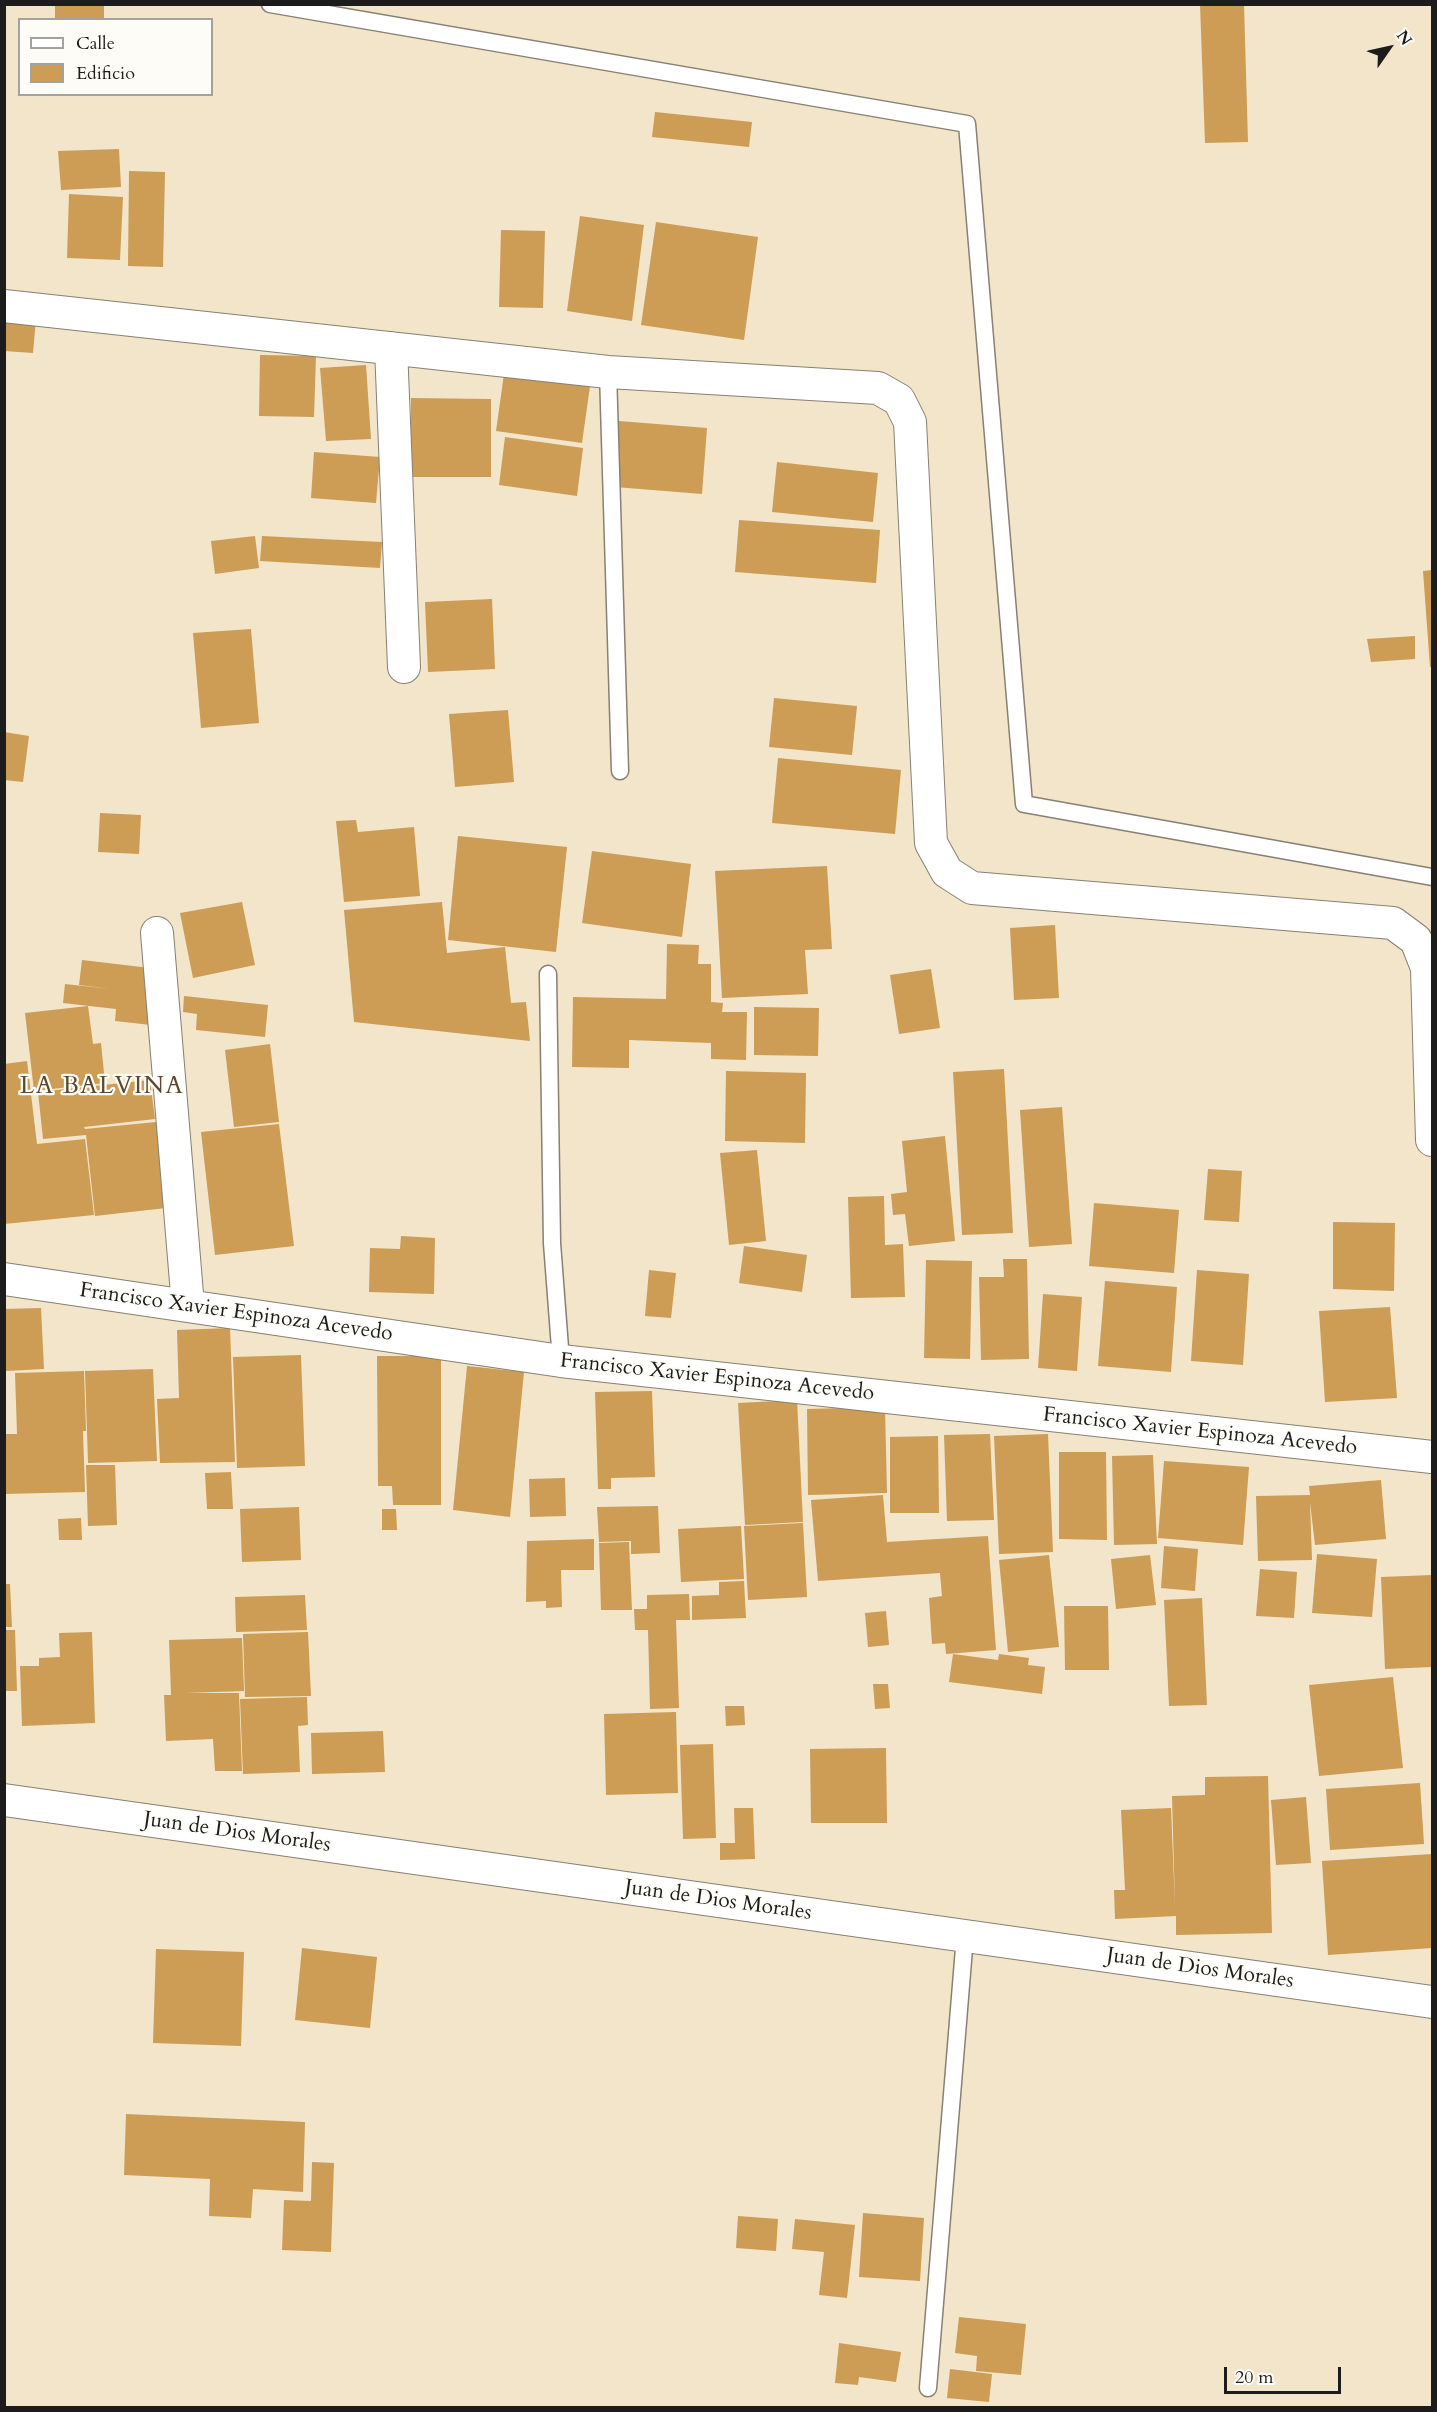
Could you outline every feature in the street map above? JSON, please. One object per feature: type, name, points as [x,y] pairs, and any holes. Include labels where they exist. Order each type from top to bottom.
[{"type":"street","points":[[4,306],[608,372],[878,388],[899,400],[910,422],[931,843],[947,873],[972,888],[1393,923],[1416,940],[1427,968],[1432,1140]]},
{"type":"street","points":[[391,348],[404,667]]},
{"type":"street","points":[[158,933],[188,1306]]},
{"type":"street","name":"Francisco Xavier Espinoza Acevedo","points":[[4,1279],[561,1361],[1432,1457]]},
{"type":"street","name":"Juan de Dios Morales","points":[[4,1800],[1432,2002]]},
{"type":"lane","points":[[270,4],[967,124],[1024,804],[1432,877]]},
{"type":"lane","points":[[608,372],[620,771]]},
{"type":"lane","points":[[548,974],[552,1243],[561,1361]]},
{"type":"lane","points":[[928,2388],[964,1936]]},
{"type":"building","points":[[55,4],[104,4],[104,18],[55,18]]},
{"type":"building","points":[[1200,4],[1244,4],[1248,142],[1205,143]]},
{"type":"building","points":[[655,112],[752,122],[749,147],[652,137]]},
{"type":"building","points":[[119,149],[121,187],[61,190],[58,151]]},
{"type":"building","points":[[129,171],[165,172],[163,267],[128,266]]},
{"type":"building","points":[[69,194],[123,197],[120,260],[67,258]]},
{"type":"building","points":[[580,216],[644,225],[632,321],[567,311]]},
{"type":"building","points":[[656,222],[758,237],[744,340],[641,325]]},
{"type":"building","points":[[501,230],[545,231],[543,308],[499,307]]},
{"type":"building","points":[[4,316],[36,319],[33,353],[4,351]]},
{"type":"building","points":[[260,355],[316,356],[314,417],[259,416]]},
{"type":"building","points":[[366,365],[371,439],[326,441],[320,368]]},
{"type":"building","points":[[504,374],[590,386],[582,443],[496,431]]},
{"type":"building","points":[[411,398],[491,399],[491,477],[411,477]]},
{"type":"building","points":[[619,421],[707,428],[702,494],[615,487]]},
{"type":"building","points":[[505,437],[583,448],[577,496],[499,485]]},
{"type":"building","points":[[314,452],[380,457],[376,503],[311,498]]},
{"type":"building","points":[[777,462],[878,473],[873,522],[772,512]]},
{"type":"building","points":[[739,520],[880,530],[876,583],[735,572]]},
{"type":"building","points":[[255,536],[259,568],[215,574],[211,541]]},
{"type":"building","points":[[262,536],[382,542],[380,568],[260,561]]},
{"type":"building","points":[[1432,570],[1432,667],[1430,667],[1423,571]]},
{"type":"building","points":[[492,599],[495,669],[428,672],[425,602]]},
{"type":"building","points":[[251,629],[259,723],[201,728],[193,633]]},
{"type":"building","points":[[1415,636],[1415,659],[1371,662],[1367,639]]},
{"type":"building","points":[[774,698],[857,706],[852,755],[769,747]]},
{"type":"building","points":[[508,710],[514,782],[455,787],[449,714]]},
{"type":"building","points":[[4,732],[29,736],[23,782],[4,780]]},
{"type":"building","points":[[778,758],[901,770],[895,834],[772,823]]},
{"type":"building","points":[[100,813],[141,815],[139,854],[98,852]]},
{"type":"building","points":[[356,820],[358,832],[414,827],[420,896],[344,902],[336,821]]},
{"type":"building","points":[[458,836],[567,847],[556,952],[448,940]]},
{"type":"building","points":[[592,851],[691,864],[682,937],[582,923]]},
{"type":"building","points":[[827,866],[832,949],[805,950],[808,994],[722,998],[715,871]]},
{"type":"building","points":[[242,902],[255,965],[193,978],[180,913]]},
{"type":"building","points":[[442,902],[447,953],[505,947],[511,1003],[526,1002],[530,1041],[354,1022],[344,910]]},
{"type":"building","points":[[1055,925],[1059,998],[1014,1000],[1010,928]]},
{"type":"building","points":[[667,944],[699,945],[698,964],[711,964],[711,1002],[723,1003],[722,1012],[747,1012],[746,1060],[711,1059],[711,1043],[629,1040],[629,1068],[572,1067],[573,997],[666,999]]},
{"type":"building","points":[[82,960],[150,968],[151,1025],[115,1021],[116,1009],[63,1003],[65,984],[111,989],[79,985]]},
{"type":"building","points":[[931,969],[940,1028],[899,1034],[890,975]]},
{"type":"building","points":[[184,996],[268,1005],[265,1037],[196,1030],[197,1014],[183,1012]]},
{"type":"building","points":[[88,1006],[93,1044],[101,1043],[105,1083],[34,1091],[25,1013]]},
{"type":"building","points":[[754,1007],[819,1008],[818,1056],[754,1055]]},
{"type":"building","points":[[270,1044],[279,1122],[234,1127],[225,1050]]},
{"type":"building","points":[[27,1061],[37,1144],[85,1139],[94,1215],[4,1224],[4,1064]]},
{"type":"building","points":[[1004,1069],[1013,1233],[962,1235],[953,1072]]},
{"type":"building","points":[[726,1071],[806,1073],[805,1143],[725,1141]]},
{"type":"building","points":[[150,1080],[155,1119],[84,1127],[85,1129],[156,1122],[166,1208],[95,1216],[86,1135],[43,1139],[38,1092]]},
{"type":"building","points":[[1062,1107],[1072,1244],[1029,1247],[1020,1110]]},
{"type":"building","points":[[279,1124],[294,1246],[215,1255],[201,1132]]},
{"type":"building","points":[[945,1136],[955,1241],[909,1246],[905,1214],[893,1215],[891,1194],[907,1192],[902,1141]]},
{"type":"building","points":[[757,1150],[766,1241],[729,1245],[720,1153]]},
{"type":"building","points":[[1208,1169],[1242,1171],[1239,1222],[1204,1220]]},
{"type":"building","points":[[884,1196],[885,1245],[903,1244],[905,1297],[851,1298],[848,1197]]},
{"type":"building","points":[[1094,1203],[1179,1210],[1174,1273],[1089,1266]]},
{"type":"building","points":[[1333,1222],[1395,1223],[1394,1291],[1333,1289]]},
{"type":"building","points":[[401,1236],[435,1238],[434,1294],[369,1292],[370,1248],[400,1249]]},
{"type":"building","points":[[744,1246],[807,1255],[802,1292],[739,1283]]},
{"type":"building","points":[[1003,1259],[1027,1259],[1029,1359],[981,1360],[979,1277],[1004,1277]]},
{"type":"building","points":[[926,1260],[972,1261],[970,1359],[924,1358]]},
{"type":"building","points":[[649,1270],[676,1273],[671,1318],[645,1316]]},
{"type":"building","points":[[1197,1270],[1249,1274],[1243,1365],[1191,1361]]},
{"type":"building","points":[[1105,1281],[1177,1287],[1171,1372],[1098,1366]]},
{"type":"building","points":[[1043,1294],[1082,1297],[1077,1371],[1038,1368]]},
{"type":"building","points":[[1390,1307],[1397,1398],[1325,1402],[1319,1311]]},
{"type":"building","points":[[41,1308],[44,1369],[6,1371],[4,1309]]},
{"type":"building","points":[[230,1328],[235,1462],[160,1463],[157,1399],[179,1398],[177,1330]]},
{"type":"building","points":[[301,1355],[305,1466],[237,1468],[233,1357]]},
{"type":"building","points":[[377,1356],[441,1356],[441,1505],[393,1505],[392,1486],[378,1486]]},
{"type":"building","points":[[467,1366],[524,1372],[510,1517],[453,1510]]},
{"type":"building","points":[[153,1369],[157,1461],[88,1463],[85,1371]]},
{"type":"building","points":[[84,1371],[85,1492],[4,1494],[4,1434],[17,1434],[15,1373]]},
{"type":"building","points":[[652,1391],[655,1477],[611,1478],[611,1489],[598,1489],[595,1392]]},
{"type":"building","points":[[797,1400],[803,1522],[745,1525],[738,1403]]},
{"type":"building","points":[[885,1407],[887,1493],[808,1495],[807,1409]]},
{"type":"building","points":[[990,1434],[994,1520],[947,1521],[944,1435]]},
{"type":"building","points":[[1048,1434],[1053,1552],[999,1554],[994,1436]]},
{"type":"building","points":[[938,1436],[939,1513],[890,1513],[890,1437]]},
{"type":"building","points":[[1059,1452],[1106,1452],[1107,1540],[1059,1539]]},
{"type":"building","points":[[1153,1455],[1157,1544],[1114,1545],[1112,1456]]},
{"type":"building","points":[[1164,1461],[1249,1467],[1243,1545],[1158,1538]]},
{"type":"building","points":[[86,1465],[115,1465],[117,1525],[88,1526]]},
{"type":"building","points":[[231,1472],[233,1509],[207,1509],[205,1473]]},
{"type":"building","points":[[565,1478],[566,1516],[530,1517],[529,1479]]},
{"type":"building","points":[[1381,1480],[1386,1539],[1315,1545],[1310,1502],[1312,1560],[1258,1561],[1256,1496],[1310,1495],[1309,1486]]},
{"type":"building","points":[[883,1495],[887,1542],[988,1536],[996,1650],[946,1654],[945,1643],[932,1644],[929,1598],[942,1596],[940,1573],[818,1581],[811,1500]]},
{"type":"building","points":[[658,1506],[660,1553],[631,1554],[631,1541],[599,1542],[597,1507]]},
{"type":"building","points":[[299,1507],[301,1560],[242,1562],[240,1509]]},
{"type":"building","points":[[382,1509],[396,1509],[397,1530],[382,1530]]},
{"type":"building","points":[[81,1518],[82,1540],[59,1540],[58,1519]]},
{"type":"building","points":[[803,1523],[807,1597],[748,1600],[744,1526]]},
{"type":"building","points":[[741,1526],[744,1579],[681,1582],[678,1529]]},
{"type":"building","points":[[594,1539],[594,1570],[561,1570],[562,1607],[546,1608],[546,1601],[526,1602],[527,1541]]},
{"type":"building","points":[[629,1542],[632,1610],[601,1610],[599,1543]]},
{"type":"building","points":[[1164,1546],[1198,1549],[1195,1591],[1161,1588]]},
{"type":"building","points":[[1317,1554],[1377,1559],[1372,1617],[1312,1613]]},
{"type":"building","points":[[1049,1555],[1059,1647],[1008,1652],[999,1560]]},
{"type":"building","points":[[1150,1555],[1156,1605],[1116,1609],[1111,1559]]},
{"type":"building","points":[[1260,1569],[1297,1572],[1294,1618],[1256,1616]]},
{"type":"building","points":[[1432,1575],[1432,1667],[1385,1669],[1381,1577]]},
{"type":"building","points":[[744,1581],[746,1618],[692,1620],[692,1596],[719,1595],[719,1582]]},
{"type":"building","points":[[4,1584],[10,1584],[12,1627],[4,1627]]},
{"type":"building","points":[[689,1594],[690,1620],[676,1620],[679,1708],[650,1709],[648,1630],[635,1630],[634,1609],[647,1609],[647,1595]]},
{"type":"building","points":[[305,1595],[307,1630],[236,1632],[235,1597]]},
{"type":"building","points":[[1202,1598],[1207,1705],[1169,1706],[1164,1600]]},
{"type":"building","points":[[1064,1606],[1108,1606],[1109,1670],[1065,1670]]},
{"type":"building","points":[[886,1611],[889,1645],[868,1647],[865,1613]]},
{"type":"building","points":[[4,1630],[15,1630],[17,1691],[4,1691]]},
{"type":"building","points":[[92,1632],[95,1723],[22,1726],[20,1666],[39,1666],[39,1658],[60,1657],[59,1633]]},
{"type":"building","points":[[308,1632],[311,1696],[245,1697],[243,1634]]},
{"type":"building","points":[[242,1638],[244,1691],[185,1693],[239,1693],[242,1771],[215,1771],[213,1739],[166,1741],[164,1695],[171,1695],[169,1640]]},
{"type":"building","points":[[953,1654],[998,1660],[999,1654],[1029,1658],[1028,1665],[1045,1667],[1042,1694],[949,1682]]},
{"type":"building","points":[[1393,1677],[1403,1768],[1319,1776],[1309,1685]]},
{"type":"building","points":[[873,1684],[888,1684],[890,1708],[875,1709]]},
{"type":"building","points":[[307,1697],[308,1725],[298,1726],[300,1772],[243,1774],[240,1699]]},
{"type":"building","points":[[725,1706],[744,1706],[745,1725],[726,1726]]},
{"type":"building","points":[[676,1712],[678,1793],[606,1795],[604,1714]]},
{"type":"building","points":[[383,1731],[385,1772],[312,1774],[311,1733]]},
{"type":"building","points":[[713,1744],[716,1838],[683,1839],[680,1745]]},
{"type":"building","points":[[886,1748],[887,1823],[811,1823],[810,1749]]},
{"type":"building","points":[[1268,1776],[1272,1933],[1176,1935],[1176,1916],[1115,1919],[1114,1890],[1125,1890],[1121,1810],[1171,1808],[1175,1907],[1172,1796],[1205,1795],[1205,1777]]},
{"type":"building","points":[[1420,1783],[1424,1844],[1330,1850],[1326,1789]]},
{"type":"building","points":[[1306,1797],[1311,1863],[1276,1865],[1271,1800]]},
{"type":"building","points":[[734,1808],[753,1808],[755,1859],[720,1860],[720,1843],[735,1843]]},
{"type":"building","points":[[1432,1854],[1432,1948],[1328,1955],[1322,1861]]},
{"type":"building","points":[[302,1948],[377,1957],[370,2028],[295,2020]]},
{"type":"building","points":[[156,1949],[244,1952],[241,2046],[153,2043]]},
{"type":"building","points":[[126,2114],[305,2122],[303,2192],[253,2189],[251,2218],[209,2216],[210,2179],[124,2175]]},
{"type":"building","points":[[312,2162],[334,2163],[331,2252],[282,2250],[284,2200],[311,2201]]},
{"type":"building","points":[[863,2213],[924,2218],[920,2281],[859,2277]]},
{"type":"building","points":[[738,2216],[778,2219],[776,2251],[736,2248]]},
{"type":"building","points":[[795,2219],[855,2225],[847,2298],[819,2295],[824,2252],[792,2249]]},
{"type":"building","points":[[959,2317],[1026,2324],[1021,2375],[976,2371],[977,2356],[955,2353]]},
{"type":"building","points":[[839,2343],[901,2352],[896,2382],[859,2377],[858,2385],[835,2383]]},
{"type":"building","points":[[950,2369],[992,2374],[989,2402],[947,2398]]},
{"type":"district","name":"LA BALVINA","points":[[102,1087]]}]
